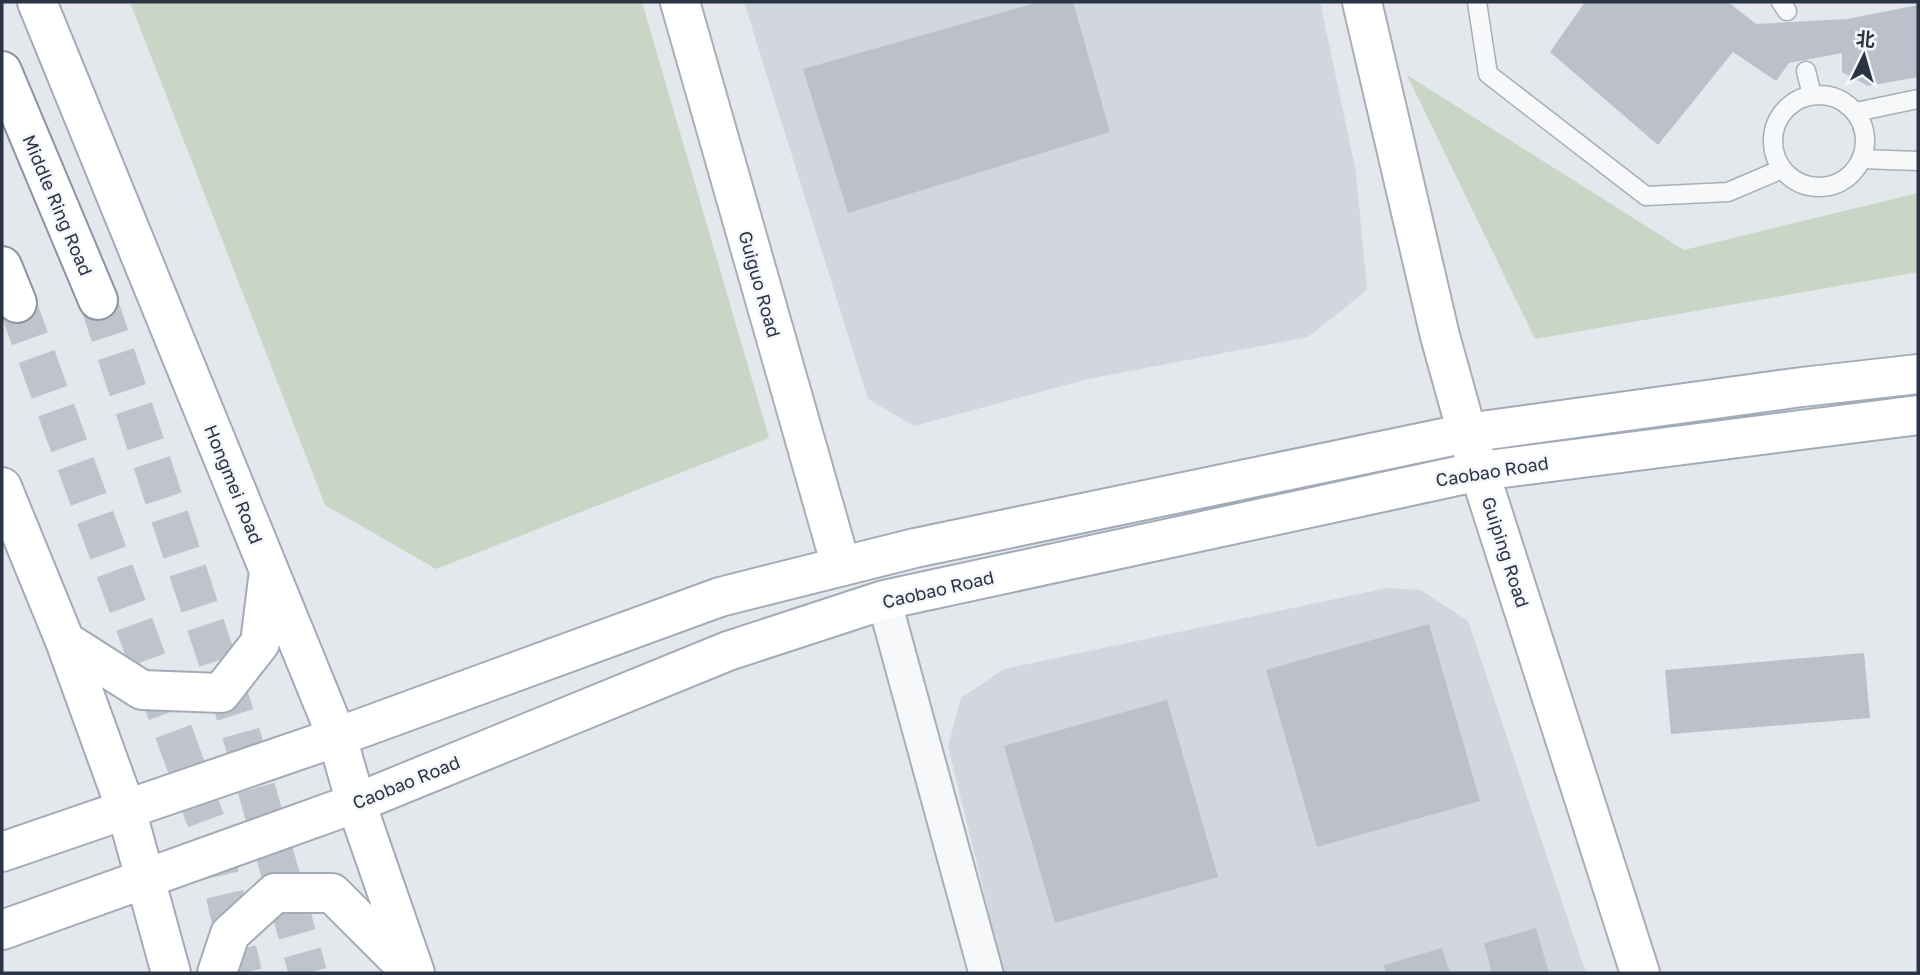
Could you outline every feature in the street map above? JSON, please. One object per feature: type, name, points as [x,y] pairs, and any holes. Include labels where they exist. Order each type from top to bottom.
[{"type":"main road","name":"Hongmei Road","points":[[37,2],[337,737],[356,803],[413,973]]},
{"type":"main road","name":"Guiguo Road","points":[[680,2],[841,566]]},
{"type":"main road","name":"Guiping Road","points":[[1362,2],[1440,336],[1467,433],[1640,973]]},
{"type":"main road","name":"Middle Ring Road","points":[[2,71],[98,300]]},
{"type":"main road","points":[[2,265],[17,303]]},
{"type":"main road","points":[[2,852],[337,737],[720,597],[841,566],[915,548],[1467,433],[1789,388],[1918,374]]},
{"type":"main road","name":"Caobao Road","points":[[2,930],[356,803],[728,650],[884,600],[1480,471],[1918,415]]},
{"type":"main road","points":[[2,487],[65,641],[126,809],[171,973]]},
{"type":"main road","points":[[65,641],[142,690],[221,693],[260,643],[269,569]]},
{"type":"main road","points":[[217,973],[230,934],[275,893],[332,893],[413,973]]},
{"type":"street","points":[[884,600],[986,973]]},
{"type":"lane","points":[[1477,2],[1488,74],[1646,195],[1728,192],[1782,169]]},
{"type":"lane","points":[[1806,71],[1812,95]]},
{"type":"lane","points":[[1812,95],[1836,98],[1856,112],[1865,135],[1861,159],[1847,178],[1825,187],[1801,184],[1782,169],[1772,147],[1775,123],[1790,104],[1812,95]]},
{"type":"lane","points":[[1856,112],[1918,99]]},
{"type":"lane","points":[[1861,159],[1918,160]]},
{"type":"shaded area","points":[[744,2],[1320,2],[1356,172],[1367,290],[1308,337],[1088,379],[914,426],[868,399]]},
{"type":"shaded area","points":[[1387,588],[1421,590],[1468,621],[1586,973],[1004,973],[948,746],[961,698],[1004,669]]},
{"type":"green space","points":[[130,2],[642,2],[769,438],[436,569],[325,505]]},
{"type":"green space","points":[[1407,75],[1684,250],[1918,193],[1918,272],[1535,339]]},
{"type":"building","points":[[1039,2],[1073,2],[1110,132],[848,213],[803,69]]},
{"type":"building","points":[[1585,2],[1728,2],[1756,24],[1847,19],[1918,5],[1918,77],[1868,86],[1842,72],[1842,53],[1789,63],[1776,81],[1733,52],[1658,145],[1550,52]]},
{"type":"building","points":[[1429,624],[1480,801],[1317,847],[1266,670]]},
{"type":"building","points":[[1864,653],[1870,718],[1671,734],[1665,670]]},
{"type":"building","points":[[1167,700],[1218,877],[1055,923],[1004,746]]},
{"type":"building","points":[[1536,928],[1549,973],[1492,973],[1484,943]]},
{"type":"building","points":[[1442,948],[1450,973],[1386,973],[1384,965]]},
{"type":"tunnel","points":[[98,300],[239,726],[308,973]]},
{"type":"tunnel","points":[[17,303],[210,832],[243,973]]}]
